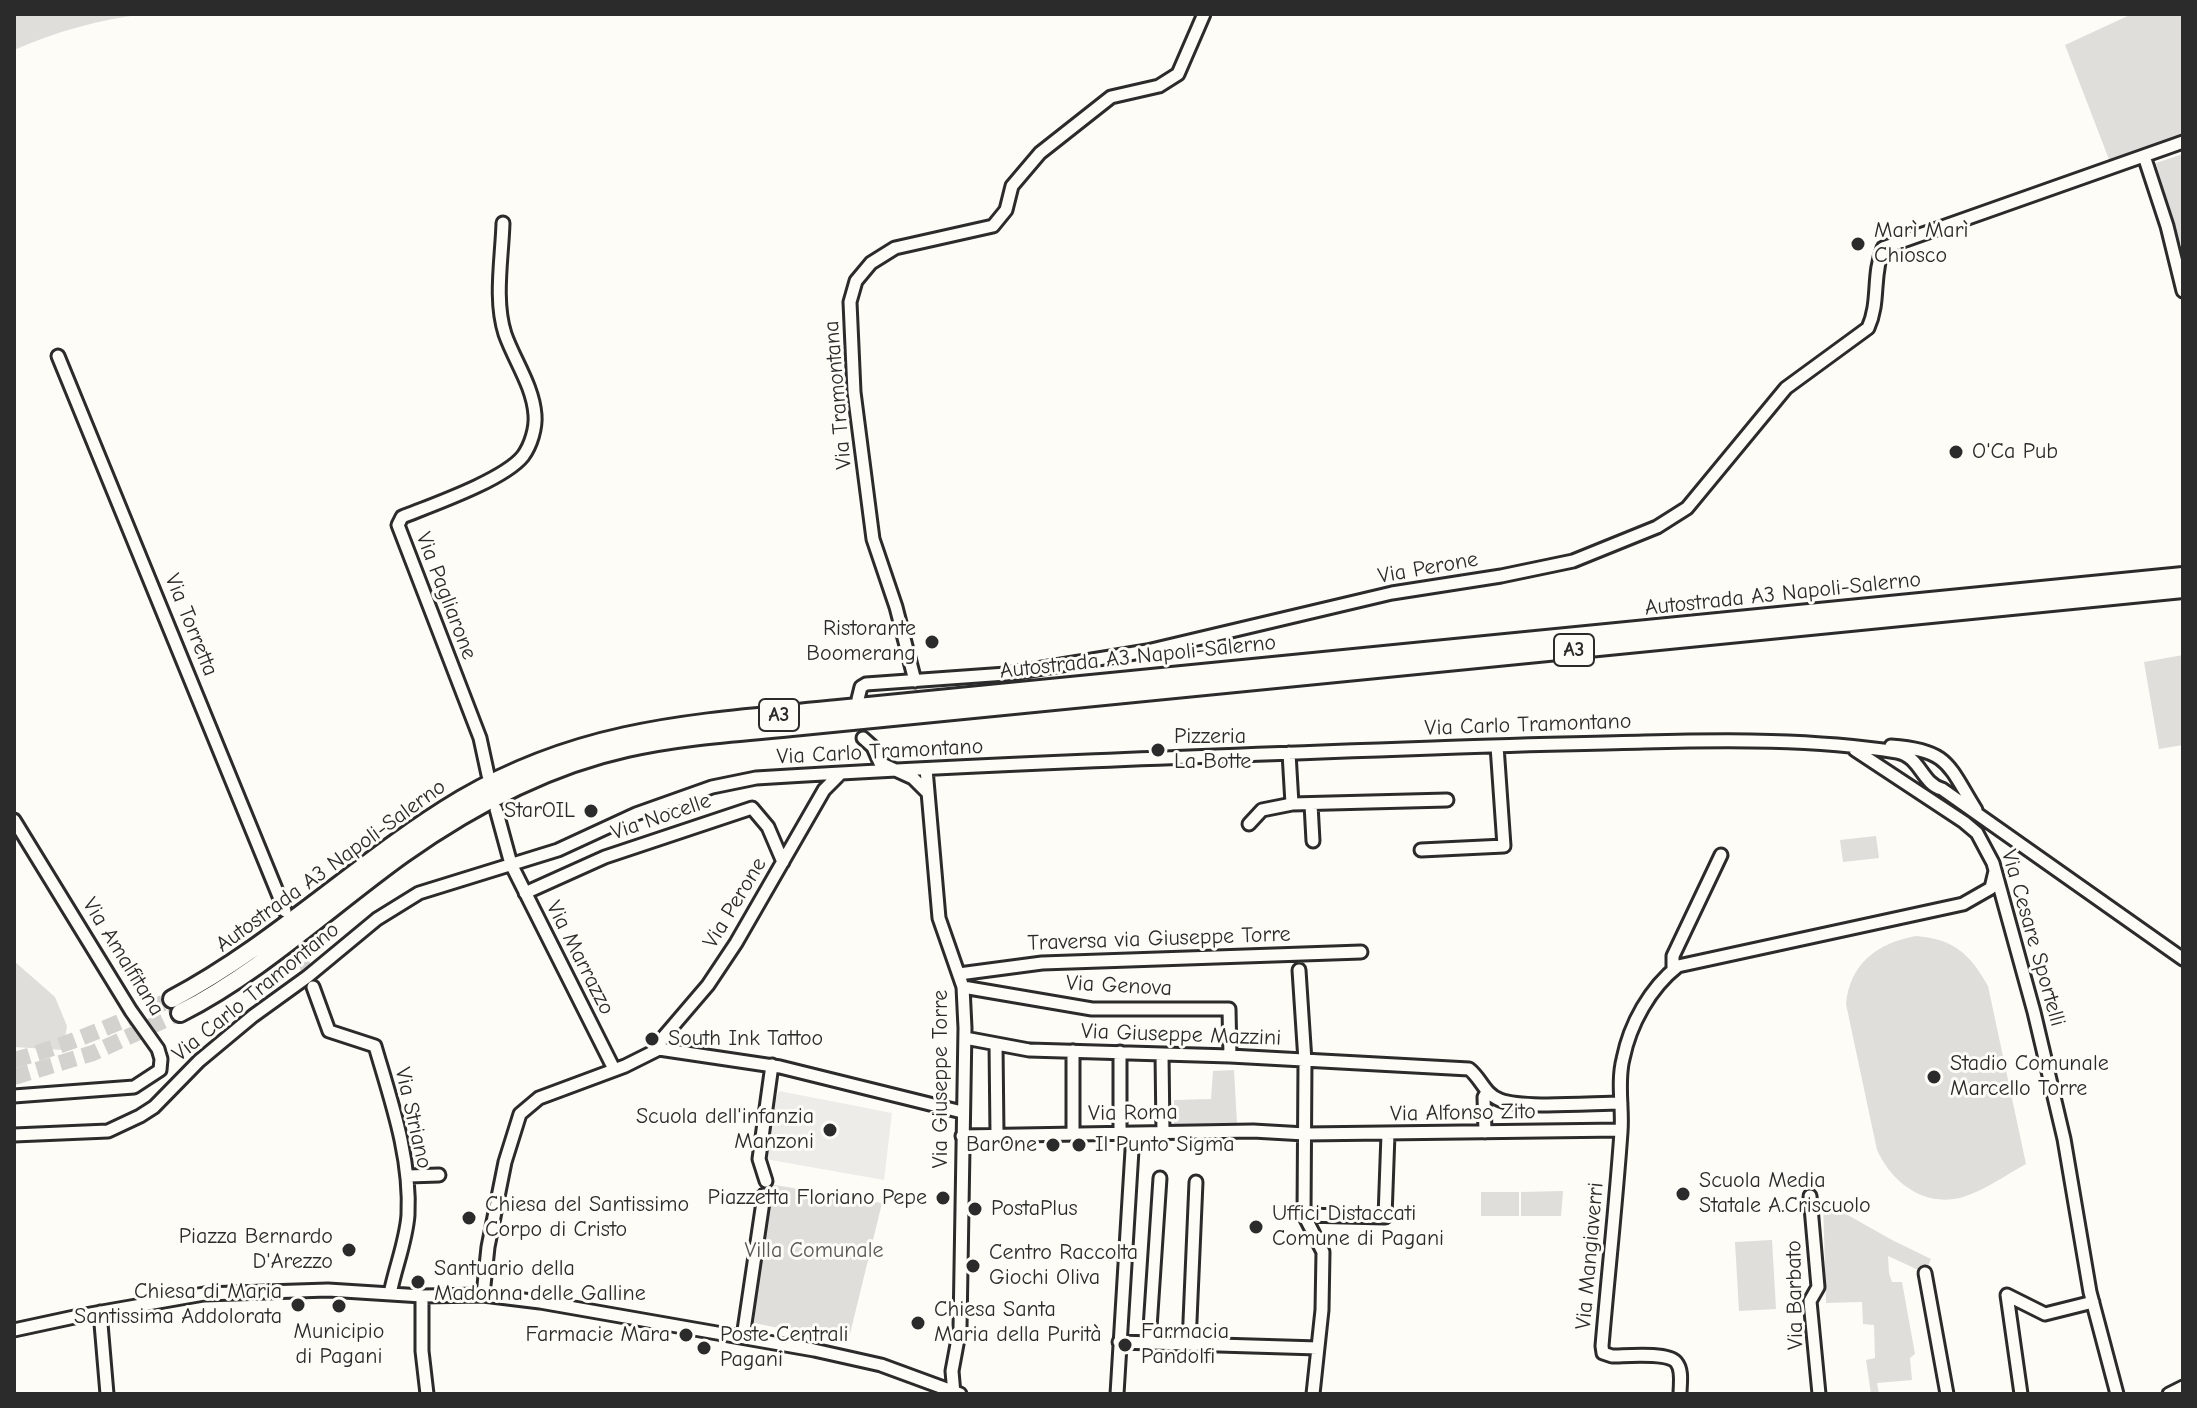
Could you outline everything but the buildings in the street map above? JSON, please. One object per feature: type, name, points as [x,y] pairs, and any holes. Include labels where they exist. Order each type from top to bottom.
[{"type":"highway","name":"Autostrada A3 Napoli-Salerno","points":[[2183,576],[809,712],[630,733],[555,755],[464,798],[389,848],[176,1006],[245,974],[399,857],[495,797],[550,772],[629,747],[814,724],[2183,589]]},
{"type":"street","name":"Via Tramontana","points":[[915,681],[896,607],[873,539],[854,392],[850,302],[856,281],[871,263],[895,248],[993,226],[1006,210],[1012,186],[1040,153],[1111,97],[1159,86],[1178,74],[1204,14]]},
{"type":"street","points":[[2183,142],[2144,156],[2167,226],[2183,291]]},
{"type":"street","name":"Via Perone","points":[[858,699],[861,687],[866,684],[1006,674],[1147,651],[1392,593],[1573,561],[1623,542],[1657,527],[1687,508],[1786,388],[1868,328],[1875,313],[1876,265],[1883,248],[2144,156]]},
{"type":"street","name":"Via Pagliarone","points":[[488,775],[480,738],[398,525],[402,517],[482,484],[522,458],[531,442],[535,414],[519,364],[505,334],[500,309],[503,223]]},
{"type":"street","name":"Via Torretta","points":[[58,356],[285,911]]},
{"type":"street","points":[[874,771],[861,733],[873,747],[880,763],[913,778],[927,792],[936,775],[952,767]]},
{"type":"street","name":"Via Carlo Tramontano","points":[[14,1135],[108,1131],[140,1116],[154,1107],[199,1061],[244,1024],[377,919],[419,893],[558,850],[636,814],[712,787],[756,778],[952,767],[1497,746],[1784,741],[1831,743],[1902,753],[1914,760],[1932,785],[1942,789],[2183,959]]},
{"type":"street","name":"Via Carlo Tramontano","points":[[1850,747],[1863,743],[1923,749],[1946,761],[1980,817]]},
{"type":"street","points":[[1421,850],[1504,846],[1497,746]]},
{"type":"street","name":"Via Cesare Sportelli","points":[[1850,747],[1977,833],[1986,846],[2040,1034],[2061,1125],[2093,1302],[2117,1394]]},
{"type":"street","points":[[859,772],[868,753]]},
{"type":"street","points":[[1289,753],[1292,804]]},
{"type":"street","points":[[1907,785],[1907,771],[1927,776],[1926,768],[1931,761],[1941,759]]},
{"type":"street","name":"Via Giuseppe Torre","points":[[926,769],[939,918],[963,987],[965,1038],[960,1328],[952,1371],[956,1393]]},
{"type":"street","points":[[1942,789],[1953,780],[1952,770]]},
{"type":"street","name":"Via Perone","points":[[659,1049],[661,1040],[708,985],[736,943],[824,790],[841,773]]},
{"type":"street","points":[[1249,824],[1262,810],[1292,804],[1447,800]]},
{"type":"street","points":[[1311,804],[1313,841]]},
{"type":"street","name":"Via Nocelle","points":[[525,893],[605,857],[752,808],[768,827],[783,862]]},
{"type":"street","points":[[496,809],[511,864]]},
{"type":"street","name":"Via Amalfitana","points":[[14,820],[131,1011],[158,1049],[161,1059],[160,1070],[134,1087],[14,1096]]},
{"type":"street","points":[[1721,855],[1673,956],[1673,970],[1692,962],[1893,914],[1963,904],[1991,888],[1995,871]]},
{"type":"street","name":"Via Marrazzo","points":[[511,864],[614,1069]]},
{"type":"street","name":"Traversa via Giuseppe Torre","points":[[959,974],[1042,963],[1361,952]]},
{"type":"street","name":"Via Giuseppe Mazzini","points":[[965,1038],[1029,1050],[1305,1061],[1299,970]]},
{"type":"street","name":"Via Mangiaverri","points":[[1673,970],[1652,993],[1627,1042],[1620,1073],[1621,1130],[1602,1346],[1603,1353],[1612,1356],[1667,1356],[1676,1362],[1680,1371],[1680,1394]]},
{"type":"street","name":"Via Striano","points":[[313,987],[329,1031],[375,1046],[401,1137],[408,1176],[408,1217],[390,1294]]},
{"type":"street","name":"Via Genova","points":[[963,987],[1092,1009],[1229,1009],[1230,1056]]},
{"type":"street","points":[[996,1044],[997,1135]]},
{"type":"street","points":[[483,1295],[488,1247],[503,1174],[520,1114],[539,1098],[659,1049],[780,1068],[962,1112]]},
{"type":"street","points":[[1073,1051],[1073,1134]]},
{"type":"street","points":[[1117,1394],[1126,1134],[1120,1052]]},
{"type":"street","points":[[1162,1054],[1163,1133]]},
{"type":"street","points":[[1313,1394],[1322,1308],[1323,1252],[1304,1215],[1305,1061],[1469,1069],[1477,1075],[1487,1092],[1500,1100],[1519,1103],[1621,1103]]},
{"type":"street","points":[[766,1181],[759,1159],[780,1068]]},
{"type":"street","points":[[1485,1132],[1484,1097],[1487,1092]]},
{"type":"street","name":"Via Alfonso Zito","points":[[1305,1134],[1621,1130]]},
{"type":"street","name":"Via Roma","points":[[962,1136],[1253,1131],[1305,1134]]},
{"type":"street","points":[[1304,1215],[1385,1217],[1388,1134]]},
{"type":"street","points":[[408,1176],[439,1175]]},
{"type":"street","points":[[1149,1343],[1160,1178]]},
{"type":"street","points":[[1189,1344],[1196,1182]]},
{"type":"street","points":[[743,1337],[764,1195]]},
{"type":"street","name":"Via Barbato","points":[[1810,1196],[1818,1287],[1810,1301],[1819,1394]]},
{"type":"street","points":[[1925,1273],[1947,1394]]},
{"type":"street","points":[[14,1330],[204,1294],[328,1290],[422,1296],[483,1295],[743,1337],[881,1365],[956,1393]]},
{"type":"street","points":[[2021,1394],[2007,1295],[2045,1314],[2093,1302]]},
{"type":"street","points":[[422,1296],[422,1351],[427,1394]]},
{"type":"street","points":[[100,1312],[107,1394]]},
{"type":"street","points":[[1119,1342],[1318,1348]]},
{"type":"street","points":[[2169,1394],[2183,1387]]},
{"type":"shaded area","name":"Scuola dell'infanzia Manzoni","points":[[779,1091],[892,1113],[884,1180],[765,1159]]},
{"type":"green space","points":[[14,14],[145,14],[78,27],[14,50]]},
{"type":"green space","points":[[2132,14],[2183,14],[2183,137],[2110,162],[2065,45]]},
{"type":"green space","points":[[2183,154],[2183,243],[2179,244],[2156,163]]},
{"type":"green space","points":[[2183,655],[2183,745],[2159,749],[2144,662]]},
{"type":"green space","points":[[1876,836],[1879,858],[1843,862],[1840,840]]},
{"type":"green space","name":"Stadio Comunale Marcello Torre","points":[[1916,936],[1941,941],[1960,950],[1988,986],[2026,1164],[1963,1197],[1936,1199],[1923,1196],[1901,1182],[1883,1162],[1877,1150],[1846,1004],[1853,977],[1868,957],[1890,944]]},
{"type":"green space","points":[[14,961],[55,997],[67,1026],[63,1050],[14,1047]]},
{"type":"green space","points":[[1234,1070],[1237,1124],[1174,1127],[1174,1100],[1211,1099],[1213,1071]]},
{"type":"green space","name":"Villa Comunale","points":[[769,1184],[882,1203],[848,1342],[754,1323],[756,1299],[752,1297]]},
{"type":"green space","points":[[1563,1191],[1561,1216],[1521,1216],[1521,1192]]},
{"type":"green space","points":[[1481,1192],[1519,1192],[1519,1216],[1481,1216]]},
{"type":"green space","points":[[1823,1201],[1931,1259],[1925,1273],[1888,1256],[1892,1282],[1902,1282],[1915,1354],[1910,1358],[1912,1380],[1877,1383],[1879,1394],[1871,1394],[1866,1360],[1875,1358],[1874,1325],[1863,1324],[1862,1302],[1826,1303]]},
{"type":"green space","points":[[1772,1240],[1776,1309],[1739,1311],[1735,1242]]},
{"type":"tunnel","points":[[293,931],[311,983]]},
{"type":"tunnel","points":[[14,1060],[74,1040],[172,999]]},
{"type":"tunnel","points":[[14,1077],[93,1053],[180,1013]]},
{"type":"place","name":"Marì Marì Chiosco","points":[[1858,244]]},
{"type":"place","name":"O'Ca Pub","points":[[1956,452]]},
{"type":"place","name":"Ristorante Boomerang","points":[[932,642]]},
{"type":"place","name":"Pizzeria La Botte","points":[[1158,750]]},
{"type":"place","name":"StarOIL","points":[[591,811]]},
{"type":"place","name":"South Ink Tattoo","points":[[652,1039]]},
{"type":"place","name":"Stadio Comunale Marcello Torre","points":[[1934,1077]]},
{"type":"place","name":"Scuola dell'infanzia Manzoni","points":[[830,1130]]},
{"type":"place","name":"BarOne","points":[[1053,1145]]},
{"type":"place","name":"Il Punto Sigma","points":[[1079,1145]]},
{"type":"place","name":"Scuola Media Statale A.Criscuolo","points":[[1683,1194]]},
{"type":"place","name":"Piazzetta Floriano Pepe","points":[[943,1198]]},
{"type":"place","name":"PostaPlus","points":[[975,1209]]},
{"type":"place","name":"Chiesa del Santissimo Corpo di Cristo","points":[[469,1218]]},
{"type":"place","name":"Uffici Distaccati Comune di Pagani","points":[[1256,1227]]},
{"type":"place","name":"Piazza Bernardo D'Arezzo","points":[[349,1250]]},
{"type":"place","name":"Centro Raccolta Giochi Oliva","points":[[973,1266]]},
{"type":"place","name":"Santuario della Madonna delle Galline","points":[[418,1282]]},
{"type":"place","name":"Chiesa di Maria Santissima Addolorata","points":[[298,1305]]},
{"type":"place","name":"Municipio di Pagani","points":[[339,1306]]},
{"type":"place","name":"Chiesa Santa Maria della Purità","points":[[918,1323]]},
{"type":"place","name":"Farmacie Mara","points":[[686,1335]]},
{"type":"place","name":"Farmacia Pandolfi","points":[[1125,1345]]},
{"type":"place","name":"Poste Centrali Pagani","points":[[704,1348]]}]
